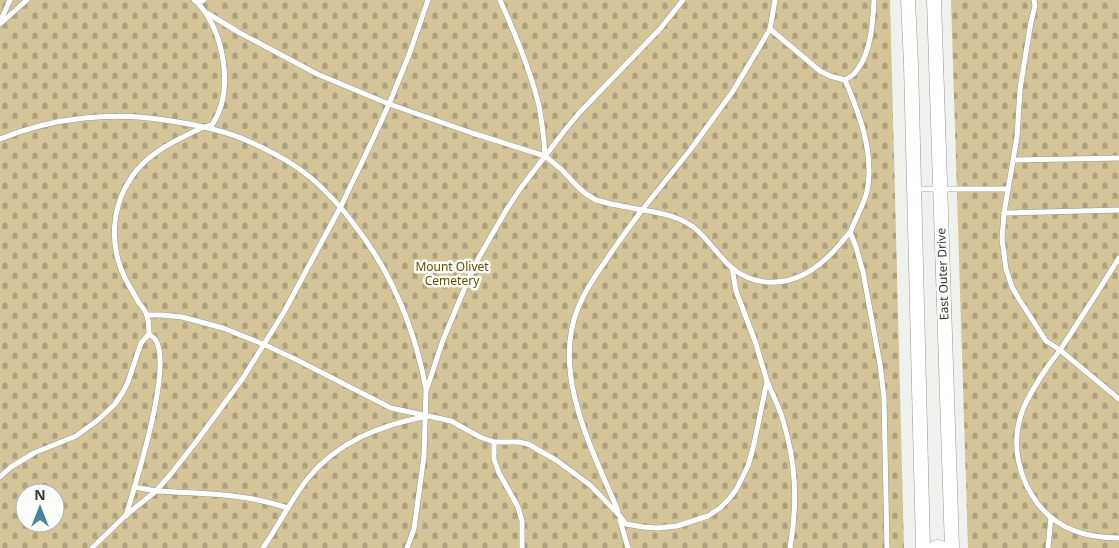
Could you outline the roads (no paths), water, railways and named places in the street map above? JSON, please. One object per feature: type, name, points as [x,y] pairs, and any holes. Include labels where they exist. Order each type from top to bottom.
[{"type":"main road","points":[[908,0],[923,548]]},
{"type":"main road","name":"East Outer Drive","points":[[934,0],[952,548]]},
{"type":"main road","points":[[934,548],[941,548]]},
{"type":"lane","points":[[0,24],[10,0]]},
{"type":"lane","points":[[0,24],[27,0]]},
{"type":"lane","points":[[204,0],[196,2],[207,14],[317,74],[389,104],[545,156],[561,168],[586,194],[596,200],[668,214],[686,223],[698,230],[732,268],[743,276],[756,280],[778,282],[796,278],[807,274],[821,264],[850,232],[865,200],[868,186],[868,158],[861,120],[845,80]]},
{"type":"lane","points":[[92,548],[125,516],[156,491],[170,475],[243,378],[264,344],[341,206],[389,104],[409,55],[428,0]]},
{"type":"lane","points":[[500,0],[521,51],[538,105],[544,133],[545,156]]},
{"type":"lane","points":[[426,391],[443,340],[478,259],[520,189],[564,130],[660,29],[683,0]]},
{"type":"lane","points":[[628,548],[619,515],[582,425],[571,384],[569,341],[572,325],[586,290],[627,230],[721,108],[770,29],[775,0]]},
{"type":"lane","points":[[770,29],[820,71],[845,80],[853,75],[864,58],[871,33],[874,0]]},
{"type":"lane","points":[[1038,0],[1034,3],[1020,89],[1014,160],[1004,213],[1002,239],[1006,269],[1012,287],[1046,340],[1119,399]]},
{"type":"lane","points":[[0,477],[11,467],[34,453],[76,436],[98,420],[115,404],[128,382],[141,343],[149,334],[149,325],[147,315],[125,279],[116,252],[114,223],[120,199],[132,176],[151,156],[169,144],[204,126],[212,125],[217,118],[221,107],[225,80],[220,46],[207,14]]},
{"type":"lane","points":[[0,138],[56,122],[102,116],[132,116],[204,126],[248,141],[294,166],[320,186],[341,206],[369,244],[405,312],[413,336],[426,391],[424,456],[419,499],[414,529],[407,548]]},
{"type":"lane","points":[[1014,160],[1119,158]]},
{"type":"lane","points":[[914,189],[1008,189]]},
{"type":"lane","points":[[1004,213],[1119,210]]},
{"type":"lane","points":[[850,232],[863,272],[880,364],[884,398],[887,548]]},
{"type":"lane","points":[[1119,258],[1025,404],[1016,440],[1018,460],[1024,482],[1044,512],[1077,532],[1092,536],[1119,538]]},
{"type":"lane","points":[[732,268],[736,291],[787,434],[795,481],[795,506],[790,548]]},
{"type":"lane","points":[[147,315],[182,317],[223,328],[264,344],[390,408],[451,421],[480,437],[494,442],[528,444],[556,460],[590,486],[626,524],[643,527],[677,526],[694,521],[708,516],[728,500],[736,490],[748,466],[767,381]]},
{"type":"lane","points":[[125,516],[151,424],[158,388],[160,360],[155,340],[149,334]]},
{"type":"lane","points":[[264,548],[309,478],[341,448],[370,432],[398,422],[426,416]]},
{"type":"lane","points":[[494,442],[494,459],[499,473],[518,507],[522,521],[522,548]]},
{"type":"lane","points":[[134,487],[156,491],[203,492],[234,496],[259,500],[288,508]]},
{"type":"lane","points":[[1048,548],[1051,517]]},
{"type":"park label","name":"Mount Olivet Cemetery","points":[[452,274]]}]
